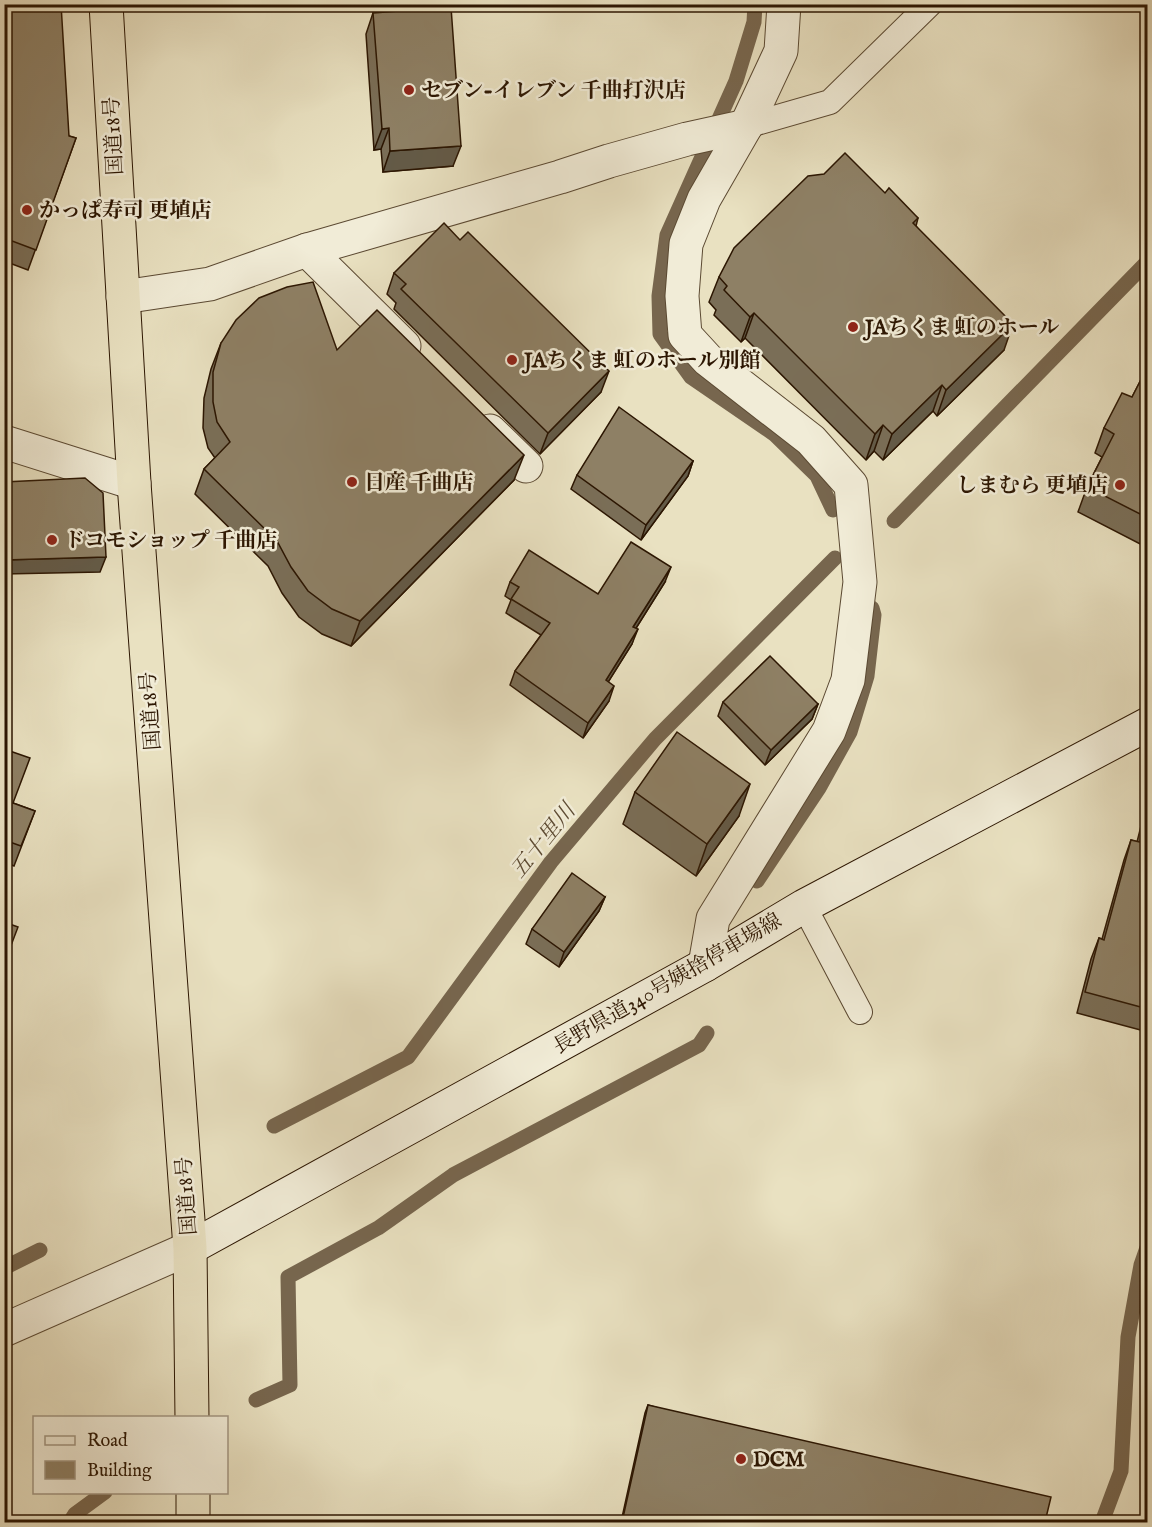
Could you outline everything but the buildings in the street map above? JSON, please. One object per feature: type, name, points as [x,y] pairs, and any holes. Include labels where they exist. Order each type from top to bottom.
[{"type":"highway","name":"国道18号","points":[[106,4],[134,483],[190,1248],[192,1416]]},
{"type":"highway","points":[[193,1494],[193,1522]]},
{"type":"street","points":[[705,965],[713,919],[829,731],[848,680],[860,582],[851,485],[811,440],[708,360],[685,335],[682,296],[686,244],[704,198],[746,126],[781,51],[784,4]]},
{"type":"street","points":[[123,297],[210,284],[307,250],[687,139],[746,126]]},
{"type":"street","points":[[307,250],[425,367]]},
{"type":"street","points":[[467,408],[526,466]]},
{"type":"street","points":[[4,442],[134,483]]},
{"type":"street","name":"長野県道340号姨捨停車場線","points":[[4,1330],[190,1248],[705,965],[804,906],[1148,724]]},
{"type":"lane","points":[[746,126],[830,102],[930,4]]},
{"type":"lane","points":[[804,906],[860,1012]]},
{"type":"waterway","points":[[755,4],[754,22],[736,81],[667,235],[659,296],[660,334],[691,377],[774,434],[817,476],[833,510]]},
{"type":"waterway","points":[[894,521],[1148,261]]},
{"type":"waterway","name":"五十里川","points":[[274,1126],[408,1057],[551,862],[655,739],[835,558]]},
{"type":"waterway","points":[[757,881],[819,788],[850,732],[867,676],[874,615],[872,608]]},
{"type":"waterway","points":[[256,1400],[290,1385],[288,1277],[378,1228],[453,1175],[699,1045],[707,1033]]},
{"type":"waterway","points":[[1102,1522],[1121,1471],[1128,1337],[1141,1265],[1148,1245]]},
{"type":"waterway","name":"五十里川","points":[[4,1268],[40,1250]]},
{"type":"waterway","points":[[70,1522],[75,1514],[102,1494]]},
{"type":"place","name":"セブン-イレブン 千曲打沢店","points":[[409,90]]},
{"type":"place","name":"かっぱ寿司 更埴店","points":[[27,210]]},
{"type":"place","name":"JAちくま 虹のホール","points":[[853,327]]},
{"type":"place","name":"JAちくま 虹のホール別館","points":[[512,360]]},
{"type":"place","name":"日産 千曲店","points":[[352,482]]},
{"type":"place","name":"しまむら 更埴店","points":[[1120,485]]},
{"type":"place","name":"ドコモショップ 千曲店","points":[[52,540]]},
{"type":"place","name":"DCM","points":[[741,1459]]}]
